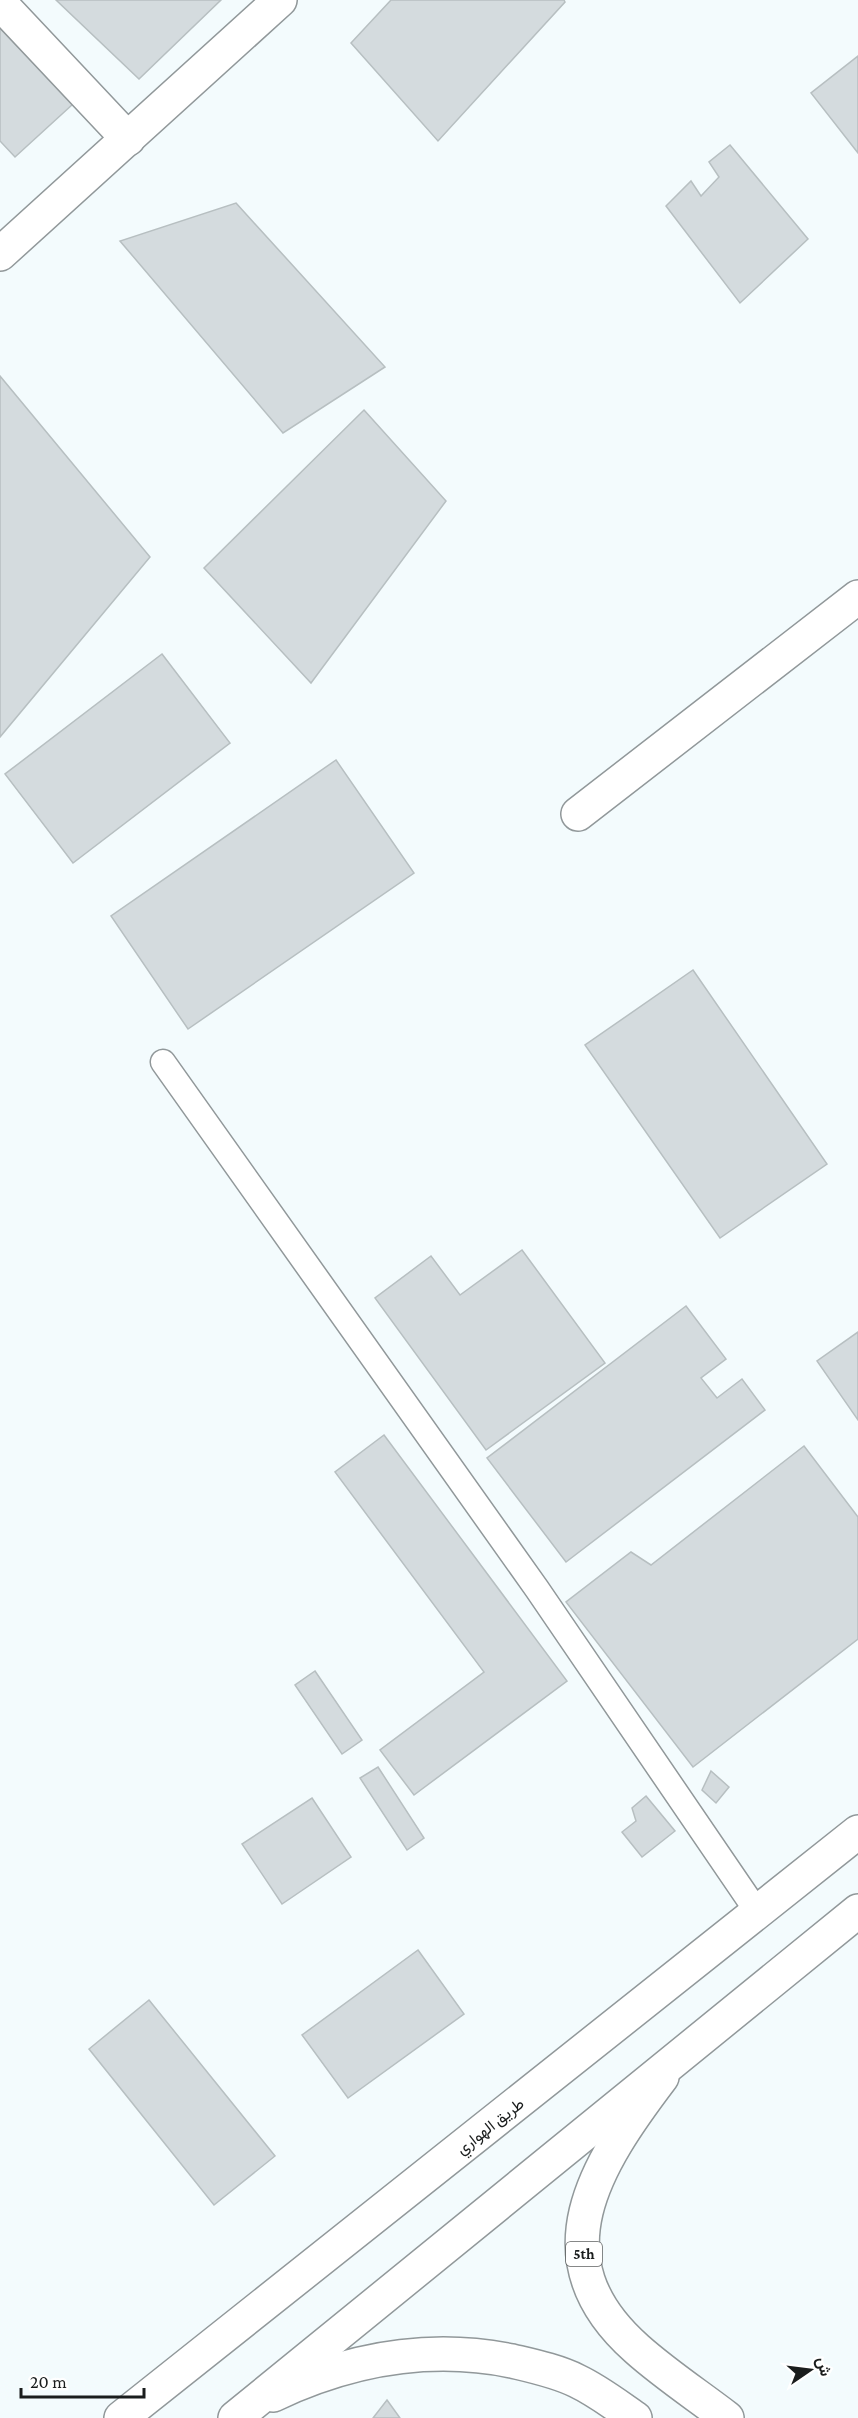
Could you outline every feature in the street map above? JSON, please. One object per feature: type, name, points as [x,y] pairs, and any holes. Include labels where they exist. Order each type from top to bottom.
[{"type":"main road","points":[[0,254],[280,0]]},
{"type":"main road","points":[[0,3],[128,139]]},
{"type":"main road","points":[[578,814],[858,597]]},
{"type":"main road","name":"طريق الهواري","points":[[121,2418],[858,1832]]},
{"type":"main road","points":[[235,2418],[858,1911]]},
{"type":"main road","name":"5th","points":[[678,2057],[639,2108],[594,2182],[584,2217],[583,2252],[588,2276],[597,2300],[612,2323],[637,2349],[727,2418]]},
{"type":"main road","points":[[235,2418],[270,2396],[311,2377],[354,2364],[398,2355],[443,2353],[488,2356],[532,2366],[575,2380],[635,2418]]},
{"type":"lane","points":[[163,1062],[537,1589],[758,1913]]},
{"type":"building","points":[[56,0],[221,0],[139,79]]},
{"type":"building","points":[[391,0],[564,0],[565,2],[438,141],[351,43]]},
{"type":"building","points":[[0,28],[73,104],[15,157],[0,141]]},
{"type":"building","points":[[858,56],[858,153],[811,93]]},
{"type":"building","points":[[730,145],[808,239],[740,303],[666,206],[691,181],[701,196],[719,177],[709,162]]},
{"type":"building","points":[[236,203],[385,367],[283,433],[120,241]]},
{"type":"building","points":[[0,376],[150,557],[0,737]]},
{"type":"building","points":[[364,410],[446,501],[311,683],[204,568]]},
{"type":"building","points":[[162,654],[230,743],[73,863],[5,774]]},
{"type":"building","points":[[336,760],[414,873],[188,1029],[111,916]]},
{"type":"building","points":[[693,970],[827,1164],[720,1238],[585,1045]]},
{"type":"building","points":[[522,1250],[605,1363],[486,1450],[375,1298],[431,1256],[460,1295]]},
{"type":"building","points":[[686,1306],[726,1359],[701,1378],[717,1398],[742,1379],[765,1410],[566,1562],[487,1458]]},
{"type":"building","points":[[858,1332],[858,1420],[817,1361]]},
{"type":"building","points":[[384,1435],[567,1681],[414,1795],[380,1750],[484,1672],[335,1472]]},
{"type":"building","points":[[804,1446],[858,1517],[858,1639],[693,1767],[566,1602],[631,1552],[651,1565]]},
{"type":"building","points":[[315,1671],[362,1740],[342,1754],[295,1685]]},
{"type":"building","points":[[378,1767],[424,1838],[407,1850],[360,1778]]},
{"type":"building","points":[[711,1771],[729,1787],[716,1803],[702,1790]]},
{"type":"building","points":[[646,1796],[675,1831],[642,1857],[622,1832],[636,1821],[632,1808]]},
{"type":"building","points":[[312,1798],[351,1857],[282,1904],[242,1844]]},
{"type":"building","points":[[418,1950],[464,2014],[348,2098],[302,2035]]},
{"type":"building","points":[[149,2000],[275,2156],[214,2205],[89,2049]]},
{"type":"building","points":[[387,2400],[400,2418],[373,2418]]}]
